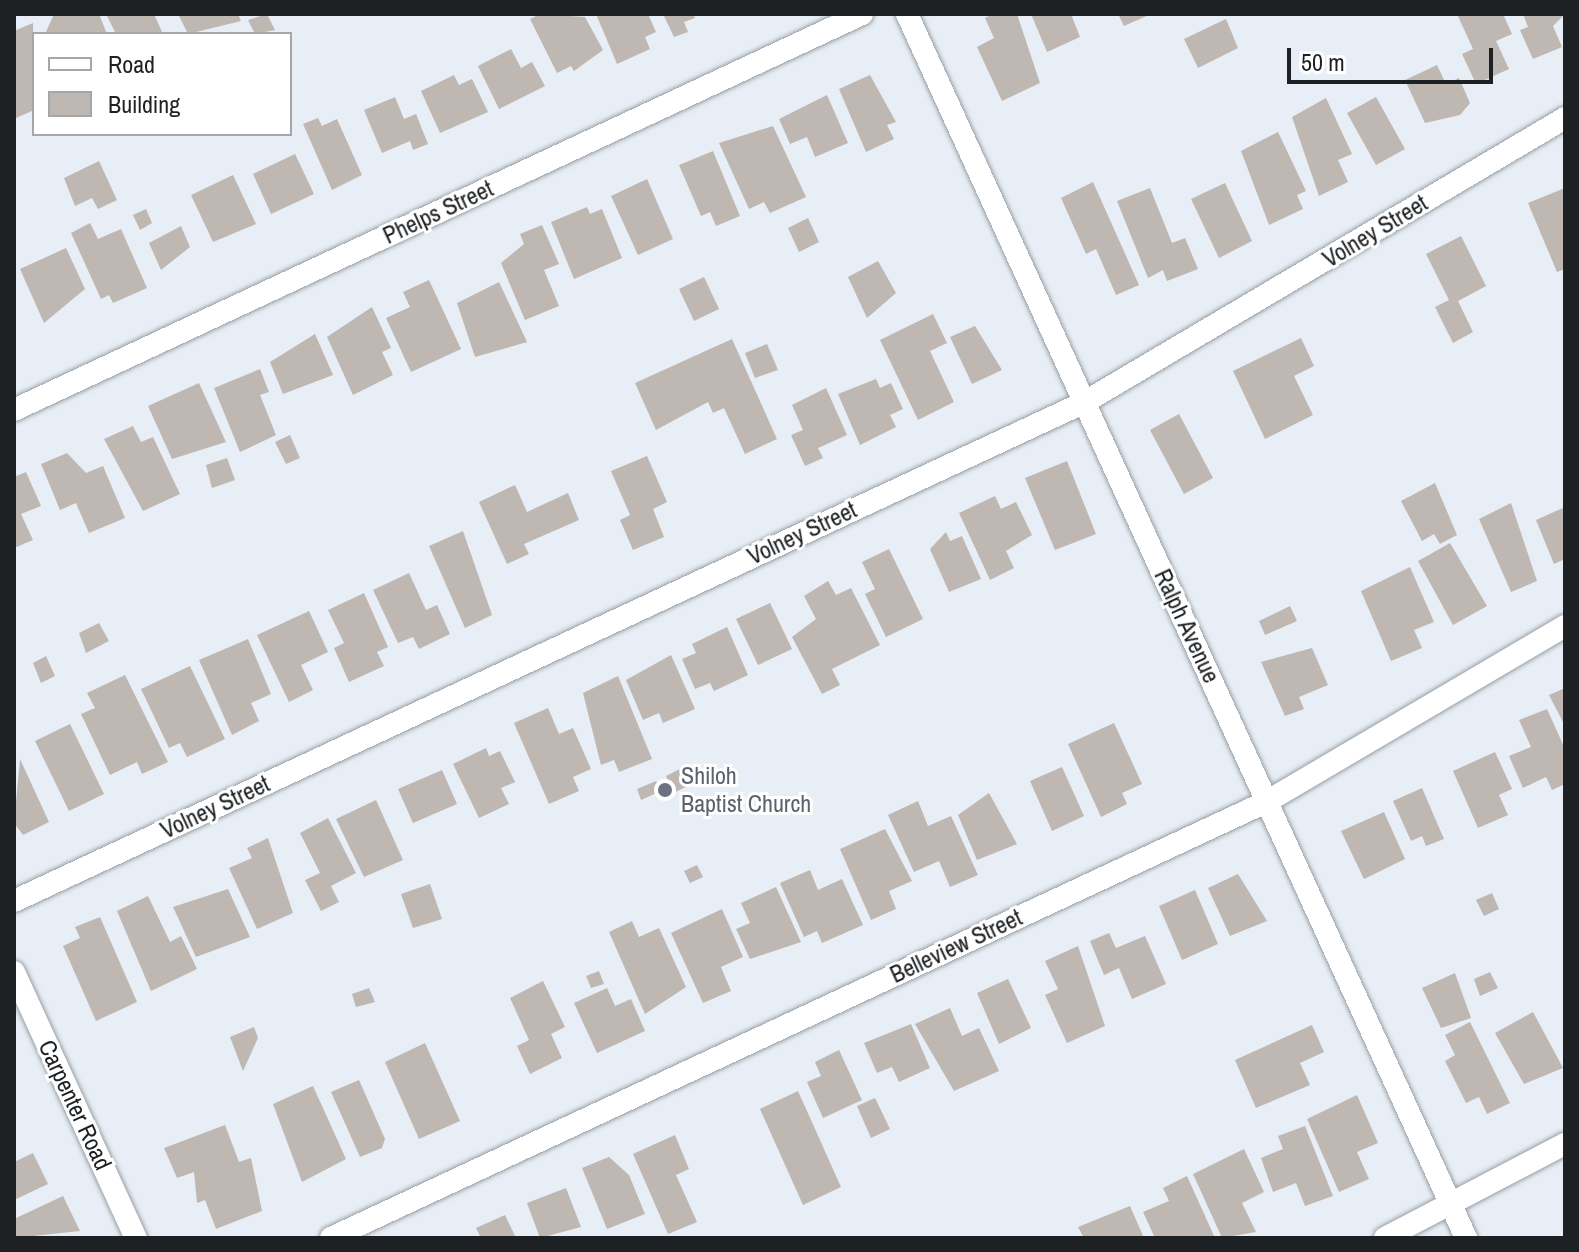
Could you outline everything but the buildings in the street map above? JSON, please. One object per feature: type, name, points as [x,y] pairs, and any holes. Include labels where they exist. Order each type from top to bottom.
[{"type":"street","name":"Phelps Street","points":[[14,410],[862,14]]},
{"type":"street","name":"Ralph Avenue","points":[[907,14],[1466,1238]]},
{"type":"street","name":"Volney Street","points":[[14,901],[1085,402],[1565,118]]},
{"type":"street","name":"Belleview Street","points":[[331,1238],[1268,801],[1565,626]]},
{"type":"street","name":"Carpenter Road","points":[[14,972],[136,1238]]},
{"type":"street","points":[[1385,1238],[1452,1207],[1565,1144]]},
{"type":"place","name":"Shiloh Baptist Church","points":[[665,790]]}]
